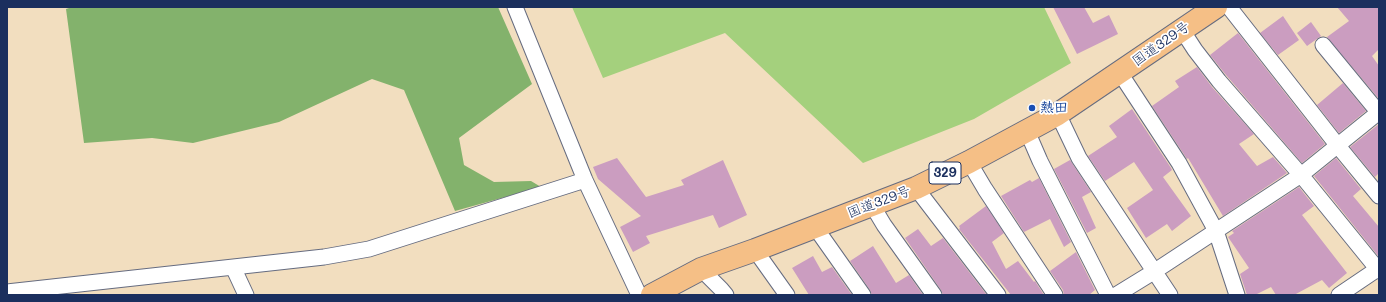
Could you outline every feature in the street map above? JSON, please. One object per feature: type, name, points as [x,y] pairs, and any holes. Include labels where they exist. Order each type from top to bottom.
[{"type":"highway","name":"国道329号","points":[[652,295],[701,269],[755,250],[916,188],[969,162],[1058,114],[1216,7]]},
{"type":"street","points":[[514,7],[585,180],[639,295]]},
{"type":"street","points":[[1228,7],[1379,196]]},
{"type":"street","points":[[1182,30],[1218,81],[1301,175],[1378,269],[1339,295]]},
{"type":"street","points":[[1116,295],[1301,175],[1379,113],[1323,45]]},
{"type":"street","points":[[1120,72],[1179,163],[1216,231],[1237,295]]},
{"type":"street","points":[[1058,114],[1079,158],[1170,295]]},
{"type":"street","points":[[1027,132],[1040,161],[1108,295]]},
{"type":"street","points":[[969,162],[985,189],[1055,295]]},
{"type":"street","points":[[7,292],[324,258],[369,249],[585,180]]},
{"type":"street","points":[[916,188],[998,295]]},
{"type":"street","points":[[872,205],[884,225],[934,295]]},
{"type":"street","points":[[815,227],[863,295]]},
{"type":"street","points":[[755,250],[787,295]]},
{"type":"street","points":[[233,267],[246,295]]},
{"type":"street","points":[[701,269],[721,288],[726,295]]},
{"type":"green space","points":[[72,7],[498,7],[532,84],[459,138],[464,165],[494,182],[531,181],[541,187],[455,211],[404,90],[372,79],[279,122],[193,143],[152,138],[84,143],[66,9]]},
{"type":"green space","points":[[572,7],[1044,7],[1071,63],[974,119],[863,163],[725,33],[603,78]]},
{"type":"building","points":[[1053,7],[1084,7],[1093,23],[1109,15],[1118,34],[1077,54]]},
{"type":"building","points":[[1337,7],[1379,7],[1379,49],[1372,56],[1379,66],[1379,99],[1327,37],[1349,21]]},
{"type":"building","points":[[1283,16],[1299,40],[1278,55],[1260,33]]},
{"type":"building","points":[[1311,22],[1321,36],[1307,46],[1297,33]]},
{"type":"building","points":[[1238,33],[1325,144],[1302,163],[1210,55]]},
{"type":"building","points":[[1197,67],[1212,87],[1254,134],[1239,144],[1257,166],[1273,157],[1287,173],[1223,216],[1188,158],[1187,159],[1152,106],[1179,87],[1175,81]]},
{"type":"building","points":[[1343,83],[1366,111],[1339,133],[1317,105]]},
{"type":"building","points":[[1132,109],[1172,170],[1163,177],[1191,216],[1172,231],[1167,224],[1146,238],[1127,208],[1153,190],[1134,162],[1105,181],[1088,156],[1117,137],[1109,126]]},
{"type":"building","points":[[1379,124],[1379,173],[1375,177],[1350,147]]},
{"type":"building","points":[[617,158],[646,197],[684,185],[681,180],[723,160],[747,215],[719,228],[713,215],[646,236],[650,243],[633,252],[620,227],[641,216],[598,179],[593,167]]},
{"type":"building","points":[[1336,158],[1361,189],[1353,196],[1379,227],[1379,257],[1314,176]]},
{"type":"building","points":[[1070,160],[1091,192],[1082,197],[1096,228],[1087,233],[1054,169]]},
{"type":"building","points":[[1039,178],[1071,242],[1064,247],[1050,219],[1024,232],[1001,196],[1030,180],[1032,182]]},
{"type":"building","points":[[1299,187],[1314,206],[1302,215],[1347,273],[1329,288],[1322,280],[1294,295],[1276,295],[1271,287],[1255,295],[1247,295],[1240,274],[1249,268],[1228,237],[1234,233],[1232,231]]},
{"type":"building","points":[[986,206],[1004,233],[992,242],[1006,269],[1018,261],[1034,282],[1035,281],[1044,295],[1011,295],[959,229],[959,226]]},
{"type":"building","points":[[918,229],[931,246],[943,238],[986,294],[943,295],[905,238]]},
{"type":"building","points":[[873,246],[896,283],[909,275],[923,295],[872,295],[850,261]]},
{"type":"building","points":[[1076,252],[1095,290],[1089,295],[1064,295],[1063,290],[1050,271]]},
{"type":"building","points":[[813,256],[822,272],[832,267],[852,295],[809,295],[792,268]]},
{"type":"place","name":"熱田","points":[[1032,108]]}]
